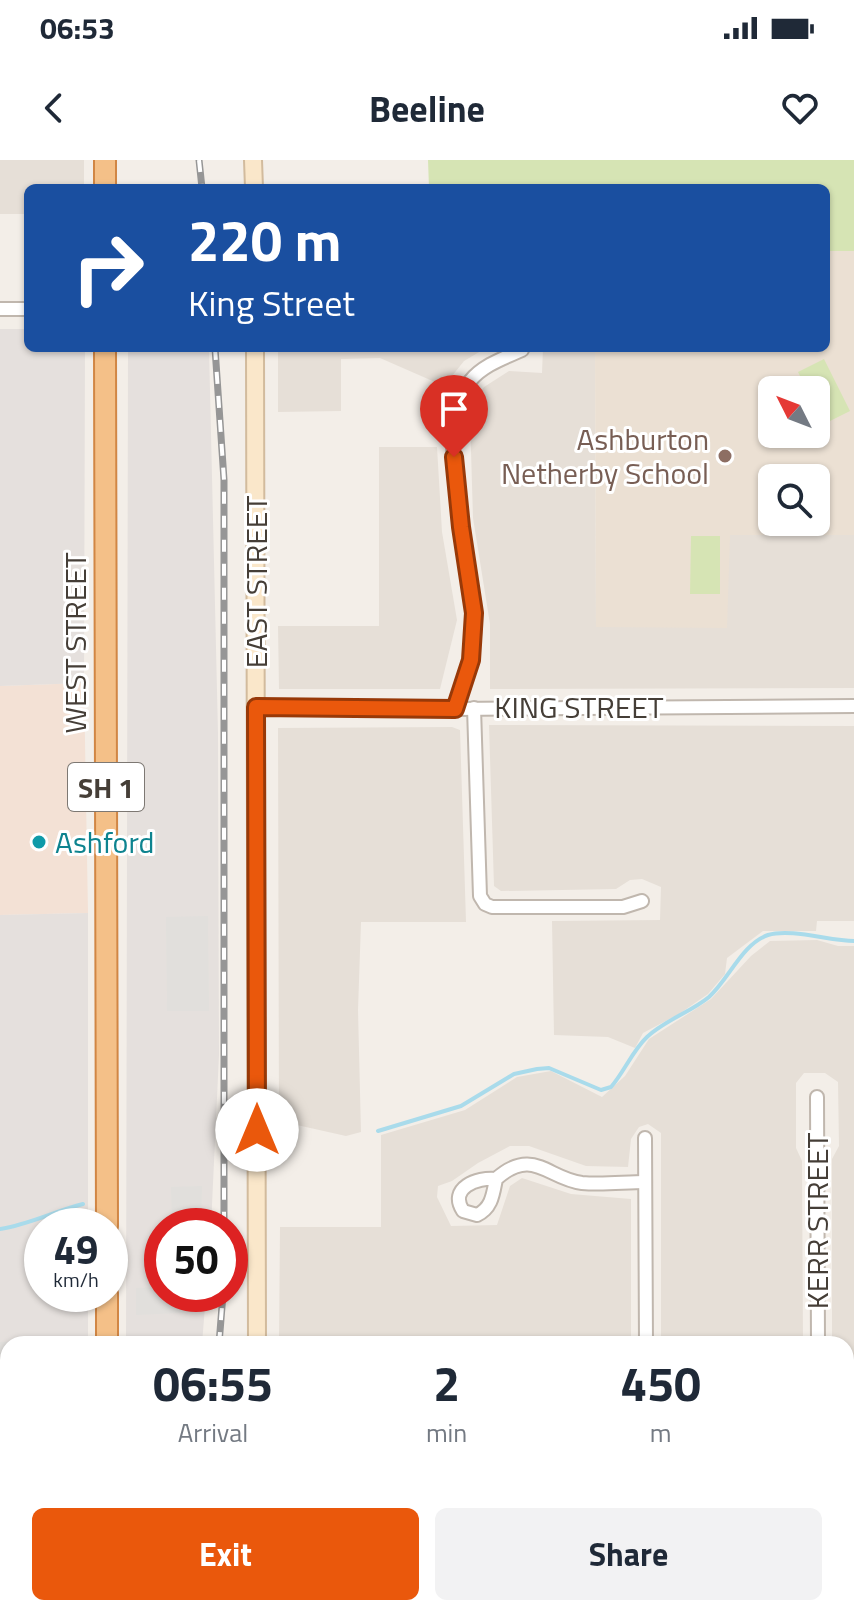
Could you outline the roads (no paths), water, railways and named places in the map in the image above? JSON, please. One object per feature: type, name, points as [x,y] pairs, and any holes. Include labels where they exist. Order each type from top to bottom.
[{"type":"highway","points":[[105,160],[105,184]]},
{"type":"highway","name":"WEST STREET","points":[[105,352],[107,1208]]},
{"type":"highway","points":[[107,1312],[107,1336]]},
{"type":"main road","points":[[253,160],[254,184]]},
{"type":"main road","name":"EAST STREET","points":[[255,352],[257,1336]]},
{"type":"street","points":[[0,309],[24,309]]},
{"type":"street","points":[[455,709],[471,660],[474,638],[474,613],[455,478],[455,415],[462,394],[475,375],[518,352]]},
{"type":"street","name":"KING STREET","points":[[256,707],[854,706]]},
{"type":"street","points":[[474,708],[480,896],[485,904],[492,907],[623,907],[642,901]]},
{"type":"street","name":"KERR STREET","points":[[817,1097],[818,1336]]},
{"type":"street","points":[[645,1138],[646,1336]]},
{"type":"street","points":[[496,1179],[514,1166],[536,1164],[580,1183],[645,1182]]},
{"type":"waterway","points":[[378,1131],[461,1106],[514,1074],[537,1069],[549,1068],[601,1090],[611,1087],[647,1037],[709,997],[743,954],[759,940],[768,935],[788,933],[854,941]]},
{"type":"waterway","points":[[0,1229],[83,1204]]},
{"type":"railway","points":[[199,160],[202,184]]},
{"type":"railway","points":[[215,352],[224,480],[224,1208]]},
{"type":"railway","points":[[220,1336],[222,1312]]},
{"type":"place","name":"Ashburton Netherby School","points":[[725,456]]},
{"type":"place","name":"Ashford","points":[[39,842]]}]
